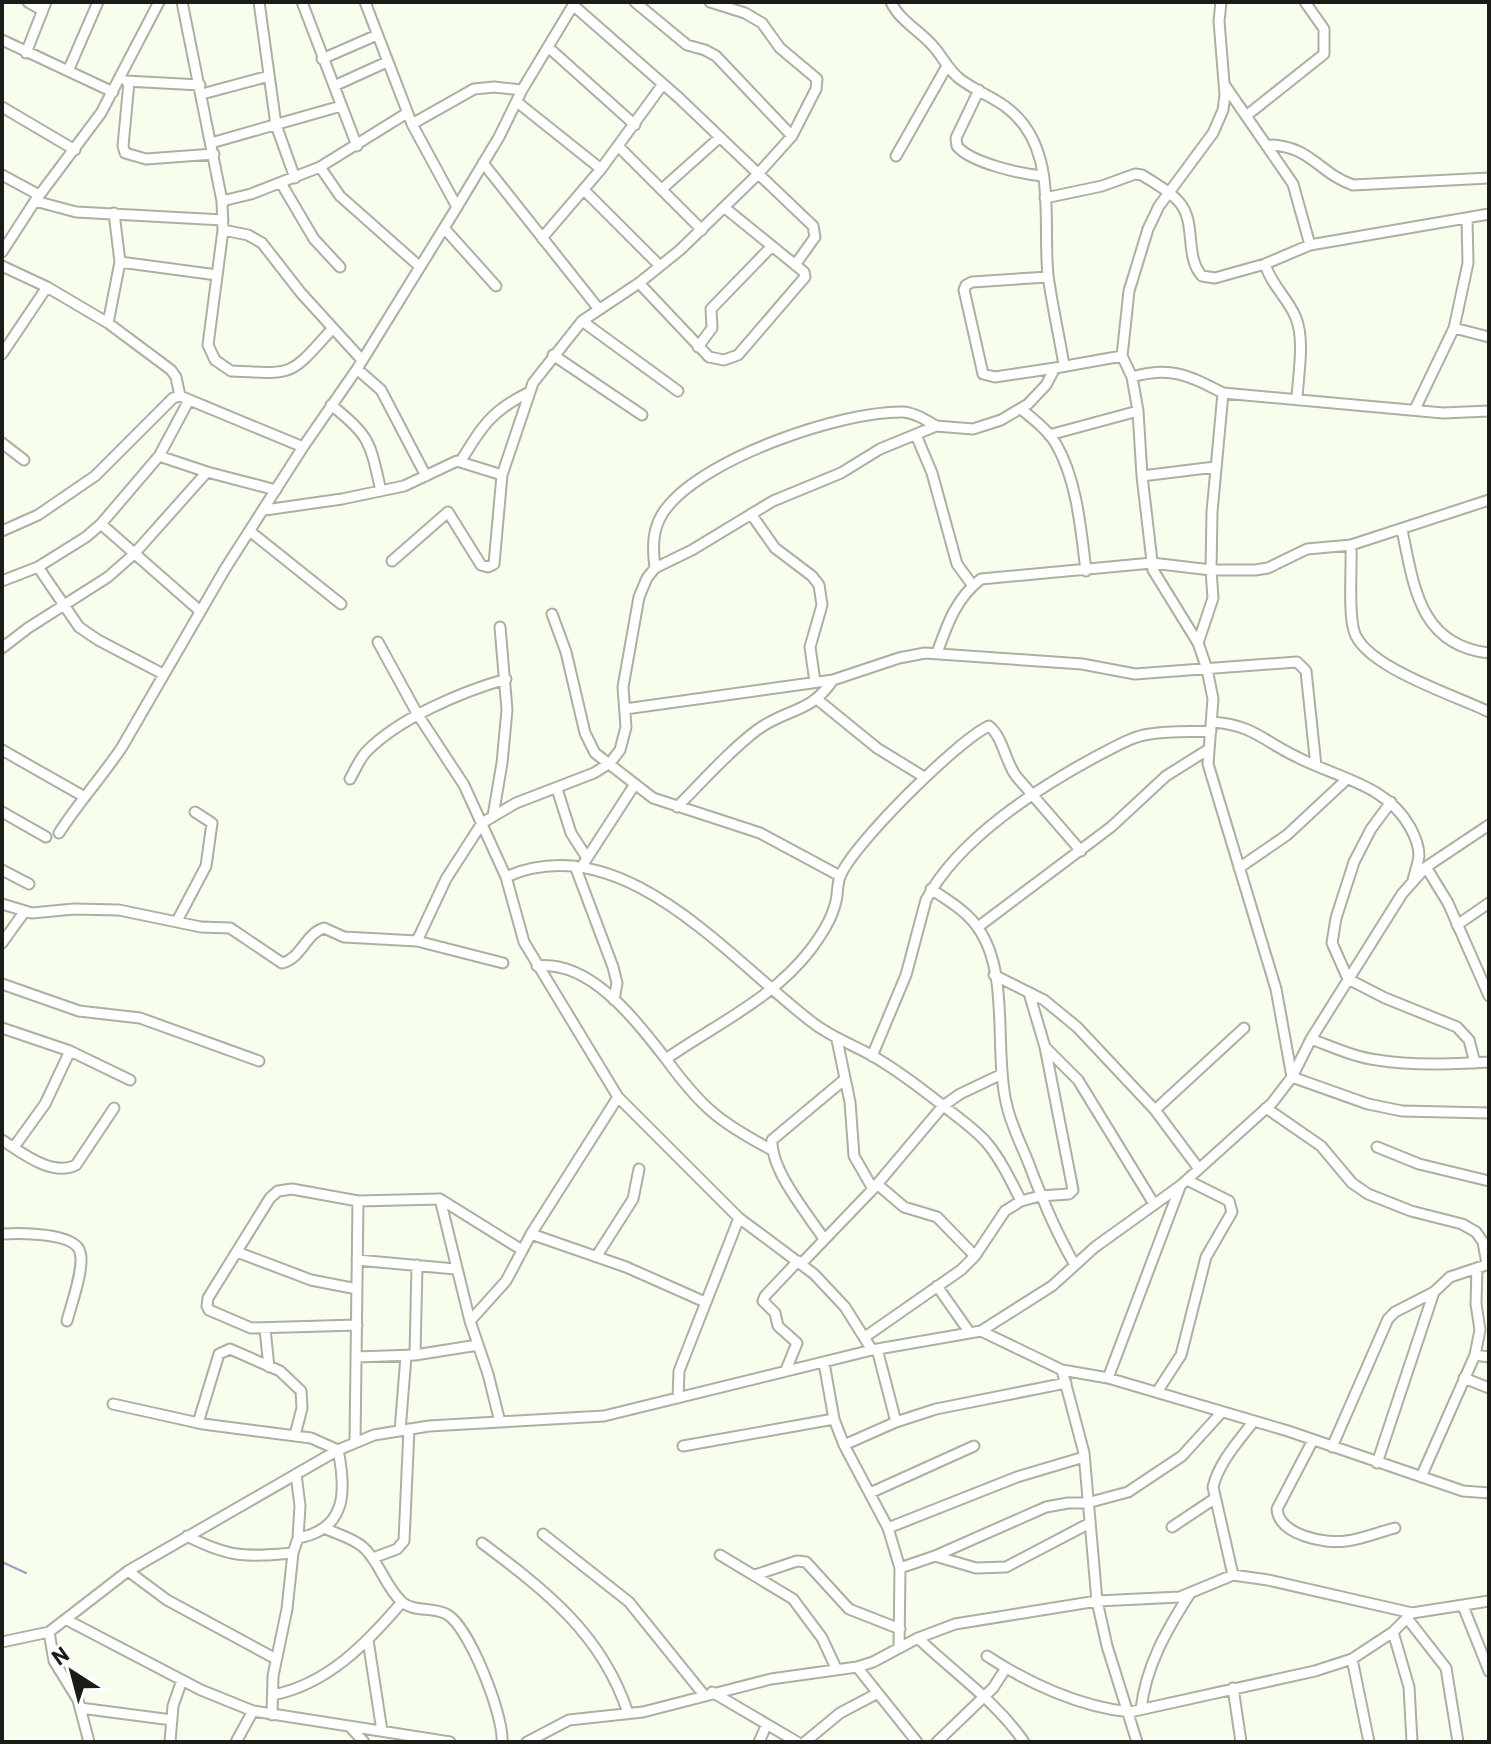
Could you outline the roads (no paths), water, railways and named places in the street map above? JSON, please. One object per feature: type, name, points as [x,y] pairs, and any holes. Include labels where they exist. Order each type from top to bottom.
[{"type":"street","points":[[26,53],[44,6],[28,2]]},
{"type":"street","points":[[68,71],[98,2]]},
{"type":"street","points":[[2,252],[37,198],[90,132],[113,92],[124,81],[159,2]]},
{"type":"street","points":[[182,2],[222,201],[223,225],[208,345],[211,353],[223,368],[231,371],[280,374],[300,365],[332,329]]},
{"type":"street","points":[[259,2],[276,125],[295,178]]},
{"type":"street","points":[[302,2],[357,146]]},
{"type":"street","points":[[365,2],[407,113],[457,207]]},
{"type":"street","points":[[635,2],[687,45],[716,56],[792,136]]},
{"type":"street","points":[[392,561],[448,512],[481,565],[488,567],[494,564],[502,475],[533,383],[582,321],[639,283],[702,230],[792,136],[816,89],[817,79],[780,48],[762,23],[745,13],[710,2]]},
{"type":"street","points":[[655,568],[654,536],[668,505],[726,462],[756,447],[826,425],[906,412],[936,426],[962,429],[982,427],[1021,409],[1046,385],[1059,367],[1048,277],[1043,176],[1037,148],[1024,125],[997,98],[958,77],[935,48],[899,15],[891,2]]},
{"type":"street","points":[[1221,2],[1223,110],[1213,133],[1159,206],[1141,248],[1129,291],[1122,356],[1132,377],[1138,411],[1154,574],[1198,643],[1207,669],[1213,699],[1208,764],[1276,989],[1292,1077]]},
{"type":"street","points":[[1246,116],[1324,54],[1324,29],[1305,2]]},
{"type":"street","points":[[59,833],[83,796],[122,747],[200,611],[303,447],[360,365],[457,207],[574,4],[813,226],[815,237],[795,265]]},
{"type":"street","points":[[322,59],[377,35]]},
{"type":"street","points":[[2,40],[113,92]]},
{"type":"street","points":[[548,47],[635,125]]},
{"type":"street","points":[[334,86],[387,62]]},
{"type":"street","points":[[896,156],[947,66]]},
{"type":"street","points":[[124,81],[201,90],[269,76]]},
{"type":"street","points":[[124,81],[123,146],[125,153],[146,159],[212,148],[341,106]]},
{"type":"street","points":[[1223,83],[1293,184],[1310,245]]},
{"type":"street","points":[[542,238],[601,169],[663,84]]},
{"type":"street","points":[[412,124],[474,89],[494,87],[522,90]]},
{"type":"street","points":[[979,90],[956,138],[957,146],[967,154],[1014,172],[1043,176]]},
{"type":"street","points":[[517,102],[601,169]]},
{"type":"street","points":[[2,107],[75,150]]},
{"type":"street","points":[[222,201],[251,194],[320,167],[407,113]]},
{"type":"street","points":[[662,189],[719,138]]},
{"type":"street","points":[[1267,145],[1283,145],[1304,153],[1353,185],[1489,178]]},
{"type":"street","points":[[618,146],[702,230]]},
{"type":"street","points":[[483,163],[598,308]]},
{"type":"street","points":[[320,167],[340,196],[419,266]]},
{"type":"street","points":[[1045,198],[1102,186],[1135,174],[1142,175],[1169,193],[1184,210],[1195,264],[1202,276],[1215,278],[1265,264],[1310,245],[1489,214]]},
{"type":"street","points":[[2,175],[37,198],[76,212],[223,225],[262,243],[381,390],[426,476]]},
{"type":"street","points":[[281,183],[314,239],[340,267]]},
{"type":"street","points":[[584,190],[660,266]]},
{"type":"street","points":[[639,283],[698,347],[715,360],[738,355],[803,282],[804,272],[725,208]]},
{"type":"street","points":[[108,323],[120,262],[114,213]]},
{"type":"street","points":[[1415,409],[1454,328],[1468,263],[1467,219]]},
{"type":"street","points":[[444,228],[496,286]]},
{"type":"street","points":[[698,347],[712,328],[711,309],[772,246]]},
{"type":"street","points":[[120,262],[217,275]]},
{"type":"street","points":[[1265,264],[1273,283],[1291,308],[1299,330],[1297,399]]},
{"type":"street","points":[[2,266],[47,287],[108,323],[171,370],[184,398],[159,456],[101,524],[38,567],[2,581]]},
{"type":"street","points":[[1048,277],[972,282],[964,290],[983,374],[995,377],[1122,356]]},
{"type":"street","points":[[2,354],[47,287]]},
{"type":"street","points":[[582,321],[678,391]]},
{"type":"street","points":[[1454,328],[1489,337]]},
{"type":"street","points":[[553,355],[642,415]]},
{"type":"street","points":[[1132,377],[1158,370],[1173,372],[1223,393],[1443,413],[1489,411]]},
{"type":"street","points":[[265,510],[404,486],[461,461],[491,416],[514,399],[530,392]]},
{"type":"street","points":[[1198,643],[1212,609],[1215,467],[1223,393]]},
{"type":"street","points":[[2,531],[38,515],[95,476],[168,401],[184,398],[303,447]]},
{"type":"street","points":[[331,405],[362,430],[373,457],[381,491]]},
{"type":"street","points":[[1021,409],[1049,435],[1060,453],[1071,486],[1086,571]]},
{"type":"street","points":[[1049,435],[1138,411]]},
{"type":"street","points":[[417,941],[446,879],[482,823],[516,803],[594,773],[610,763],[620,750],[625,735],[623,687],[639,597],[655,568],[692,550],[773,501],[841,473],[880,449],[936,426]]},
{"type":"street","points":[[916,435],[932,473],[957,564],[973,586]]},
{"type":"street","points":[[2,443],[24,460]]},
{"type":"street","points":[[159,456],[276,490]]},
{"type":"street","points":[[461,461],[502,475]]},
{"type":"street","points":[[1142,476],[1215,467]]},
{"type":"street","points":[[2,648],[108,577],[134,554],[207,472]]},
{"type":"street","points":[[937,653],[961,598],[973,586],[990,577],[1152,563],[1211,570],[1268,568],[1316,546],[1351,545],[1489,500]]},
{"type":"street","points":[[751,514],[775,548],[819,585],[822,605],[810,647],[815,682]]},
{"type":"street","points":[[101,524],[200,611]]},
{"type":"street","points":[[1402,530],[1417,594],[1429,621],[1458,644],[1489,653]]},
{"type":"street","points":[[251,532],[341,604]]},
{"type":"street","points":[[1351,545],[1353,629],[1358,642],[1405,675],[1489,712]]},
{"type":"street","points":[[38,567],[79,627],[163,674]]},
{"type":"street","points":[[552,614],[566,652],[585,733],[595,753],[653,798],[760,833],[840,876]]},
{"type":"street","points":[[493,816],[504,741],[506,679],[500,627]]},
{"type":"street","points":[[378,642],[418,715],[454,767],[482,823],[506,877],[519,930],[537,966],[618,1097],[739,1218],[799,1262],[840,1300],[874,1349],[896,1422]]},
{"type":"street","points":[[625,709],[833,680],[899,658],[937,653],[1082,664],[1135,674],[1289,661],[1301,665],[1306,671],[1316,766]]},
{"type":"street","points":[[350,779],[364,754],[418,715],[506,679]]},
{"type":"street","points":[[677,807],[754,733],[774,719],[818,700],[833,680]]},
{"type":"street","points":[[818,700],[877,748],[924,777]]},
{"type":"street","points":[[872,1056],[906,975],[916,928],[931,889],[962,853],[1032,795],[1081,764],[1137,737],[1234,724],[1250,729],[1295,757],[1368,787],[1391,802],[1417,839],[1419,857],[1413,880]]},
{"type":"street","points":[[666,1059],[772,989],[810,950],[835,907],[840,876],[883,820],[924,777],[989,726],[995,732],[1011,769],[1081,851]]},
{"type":"street","points":[[978,927],[1081,851],[1166,776],[1209,749]]},
{"type":"street","points":[[2,750],[83,796]]},
{"type":"street","points":[[1239,868],[1287,835],[1347,779]]},
{"type":"street","points":[[581,863],[635,784]]},
{"type":"street","points":[[557,789],[613,967],[617,983],[614,1000]]},
{"type":"street","points":[[1391,802],[1364,842],[1336,918],[1332,943],[1348,979],[1407,1008],[1457,1027],[1469,1040],[1475,1063]]},
{"type":"street","points":[[2,812],[46,837]]},
{"type":"street","points":[[177,921],[203,874],[207,860],[212,823],[195,812]]},
{"type":"street","points":[[2,1642],[45,1634],[128,1571],[355,1441],[429,1426],[604,1416],[874,1349],[981,1331],[1052,1286],[1075,1265],[1184,1183],[1266,1108],[1292,1077],[1311,1039],[1413,880],[1426,867],[1489,825]]},
{"type":"street","points":[[506,877],[547,864],[581,863],[660,899],[808,1020],[837,1040],[872,1056],[911,1080],[966,1123],[988,1145],[1021,1201]]},
{"type":"street","points":[[1426,867],[1457,925],[1489,996]]},
{"type":"street","points":[[2,870],[29,884]]},
{"type":"street","points":[[931,889],[961,910],[978,927],[989,951],[1008,1108],[1040,1196],[1075,1265]]},
{"type":"street","points":[[1457,925],[1489,903]]},
{"type":"street","points":[[2,904],[25,911],[119,910],[201,927],[230,928],[282,963],[291,961],[320,929],[353,938],[417,941],[503,963]]},
{"type":"street","points":[[2,943],[25,911]]},
{"type":"street","points":[[537,966],[568,968],[588,978],[614,1000],[666,1059],[688,1090],[719,1120],[772,1150]]},
{"type":"street","points":[[994,975],[1044,1000],[1077,1027],[1155,1110],[1199,1169]]},
{"type":"street","points":[[2,984],[79,1011],[140,1018],[259,1061]]},
{"type":"street","points":[[865,1337],[961,1270],[975,1256],[1005,1211],[1021,1201],[1069,1194],[1073,1190],[1045,1047],[1029,993]]},
{"type":"street","points":[[2,1028],[70,1051],[130,1080]]},
{"type":"street","points":[[1155,1110],[1244,1028]]},
{"type":"street","points":[[1311,1039],[1377,1061],[1489,1062]]},
{"type":"street","points":[[837,1040],[850,1102],[854,1156],[875,1187],[904,1207],[937,1217],[975,1256]]},
{"type":"street","points":[[1045,1047],[1078,1080],[1154,1204]]},
{"type":"street","points":[[14,1147],[45,1104],[70,1051]]},
{"type":"street","points":[[786,1370],[797,1343],[778,1326],[775,1313],[763,1301],[875,1187],[943,1106],[960,1094],[1002,1074]]},
{"type":"street","points":[[1292,1077],[1368,1104],[1402,1111],[1489,1113]]},
{"type":"street","points":[[824,1239],[780,1170],[772,1150],[772,1140],[845,1079]]},
{"type":"street","points":[[470,1321],[496,1294],[618,1097]]},
{"type":"street","points":[[2,1140],[55,1169],[67,1170],[76,1165],[114,1108]]},
{"type":"street","points":[[1266,1108],[1321,1146],[1352,1183],[1368,1194],[1411,1211],[1462,1224],[1476,1232],[1483,1242],[1484,1265],[1476,1304],[1480,1330],[1475,1355],[1421,1477]]},
{"type":"street","points":[[1377,1147],[1419,1164],[1489,1181]]},
{"type":"street","points":[[596,1257],[633,1199],[639,1169]]},
{"type":"street","points":[[1108,1378],[1184,1183]]},
{"type":"street","points":[[1157,1392],[1181,1355],[1206,1257],[1232,1212],[1229,1201],[1184,1183]]},
{"type":"street","points":[[357,1325],[265,1329],[230,1321],[209,1310],[208,1298],[270,1198],[278,1191],[292,1189],[358,1201],[440,1199],[522,1250]]},
{"type":"street","points":[[440,1199],[455,1269],[500,1422]]},
{"type":"street","points":[[355,1441],[358,1201]]},
{"type":"street","points":[[678,1398],[679,1371],[739,1218]]},
{"type":"street","points":[[2,1234],[56,1237],[77,1246],[80,1262],[67,1321]]},
{"type":"street","points":[[531,1234],[626,1267],[705,1302]]},
{"type":"street","points":[[237,1252],[311,1280],[357,1289]]},
{"type":"street","points":[[357,1260],[455,1269]]},
{"type":"street","points":[[373,1558],[397,1549],[404,1541],[404,1430],[417,1265]]},
{"type":"street","points":[[1377,1463],[1434,1292],[1444,1280],[1484,1265]]},
{"type":"street","points":[[937,1286],[970,1333]]},
{"type":"street","points":[[1332,1447],[1388,1319],[1395,1312],[1434,1292]]},
{"type":"street","points":[[265,1329],[269,1367]]},
{"type":"street","points":[[981,1331],[1062,1370],[1108,1378],[1157,1392],[1463,1491],[1489,1493]]},
{"type":"street","points":[[356,1357],[410,1355],[478,1345]]},
{"type":"street","points":[[198,1423],[219,1354],[230,1349],[280,1371],[301,1391],[302,1408],[295,1435]]},
{"type":"street","points":[[1475,1355],[1489,1357]]},
{"type":"street","points":[[824,1363],[834,1419],[844,1445],[888,1528],[900,1568],[899,1648]]},
{"type":"street","points":[[1062,1370],[1084,1457],[1097,1601],[1107,1646],[1137,1742]]},
{"type":"street","points":[[1464,1378],[1489,1388]]},
{"type":"street","points":[[844,1445],[896,1422],[948,1405],[1066,1383]]},
{"type":"street","points":[[113,1404],[198,1423],[311,1438],[338,1450]]},
{"type":"street","points":[[900,1568],[935,1556],[1046,1507],[1087,1503],[1128,1492],[1166,1469],[1221,1413]]},
{"type":"street","points":[[683,1446],[834,1419]]},
{"type":"street","points":[[1233,1575],[1213,1487],[1232,1448],[1253,1422]]},
{"type":"street","points":[[1313,1440],[1277,1509],[1280,1521],[1293,1531],[1335,1541],[1395,1528]]},
{"type":"street","points":[[870,1493],[974,1446]]},
{"type":"street","points":[[298,1538],[311,1536],[324,1528],[336,1514],[344,1492],[338,1450]]},
{"type":"street","points":[[888,1528],[1017,1477],[1084,1457]]},
{"type":"street","points":[[272,1715],[276,1659],[298,1538],[300,1506],[296,1474]]},
{"type":"street","points":[[1172,1527],[1214,1499]]},
{"type":"street","points":[[935,1556],[976,1568],[1006,1567],[1088,1524]]},
{"type":"street","points":[[324,1528],[358,1543],[373,1558],[402,1602],[413,1608],[439,1611],[456,1622],[497,1704],[502,1742]]},
{"type":"street","points":[[543,1534],[629,1602],[708,1693],[797,1742]]},
{"type":"street","points":[[187,1536],[225,1553],[243,1557],[293,1553]]},
{"type":"street","points":[[482,1543],[545,1591],[564,1610],[603,1658],[628,1713]]},
{"type":"street","points":[[720,1555],[785,1592],[800,1606],[822,1638],[836,1668]]},
{"type":"street","points":[[755,1575],[797,1561],[806,1562],[849,1609],[900,1629]]},
{"type":"street","points":[[128,1571],[167,1600],[276,1659]]},
{"type":"street","points":[[527,1742],[569,1720],[666,1707],[708,1693],[836,1668],[857,1667],[955,1624],[1097,1601],[1168,1599],[1189,1595],[1233,1575],[1268,1580],[1410,1616],[1489,1601]]},
{"type":"street","points":[[1141,1709],[1152,1662],[1163,1636],[1189,1595]]},
{"type":"street","points":[[273,1695],[296,1689],[325,1673],[368,1640],[402,1602]]},
{"type":"street","points":[[1463,1606],[1489,1671]]},
{"type":"street","points":[[987,1656],[1006,1668],[1091,1704],[1130,1712],[1293,1677],[1352,1659],[1393,1632],[1410,1616]]},
{"type":"street","points":[[1410,1616],[1446,1668],[1458,1742]]},
{"type":"street","points":[[67,1620],[182,1680],[253,1711],[450,1742]]},
{"type":"street","points":[[1393,1632],[1409,1687],[1412,1742]]},
{"type":"street","points":[[45,1634],[54,1661],[65,1675],[80,1708],[89,1742]]},
{"type":"street","points":[[918,1638],[1005,1716],[1024,1742]]},
{"type":"street","points":[[368,1640],[382,1731]]},
{"type":"street","points":[[1352,1659],[1369,1742]]},
{"type":"street","points":[[857,1667],[917,1742]]},
{"type":"street","points":[[937,1742],[982,1698],[1006,1668]]},
{"type":"street","points":[[170,1742],[175,1700],[182,1680]]},
{"type":"street","points":[[1233,1688],[1241,1742]]},
{"type":"street","points":[[805,1742],[840,1713],[878,1693]]},
{"type":"street","points":[[80,1708],[172,1720]]},
{"type":"street","points":[[238,1741],[253,1711]]},
{"type":"street","points":[[759,1742],[766,1726]]},
{"type":"street","points":[[351,1728],[364,1742]]},
{"type":"waterway","points":[[2,1562],[26,1573]]}]
